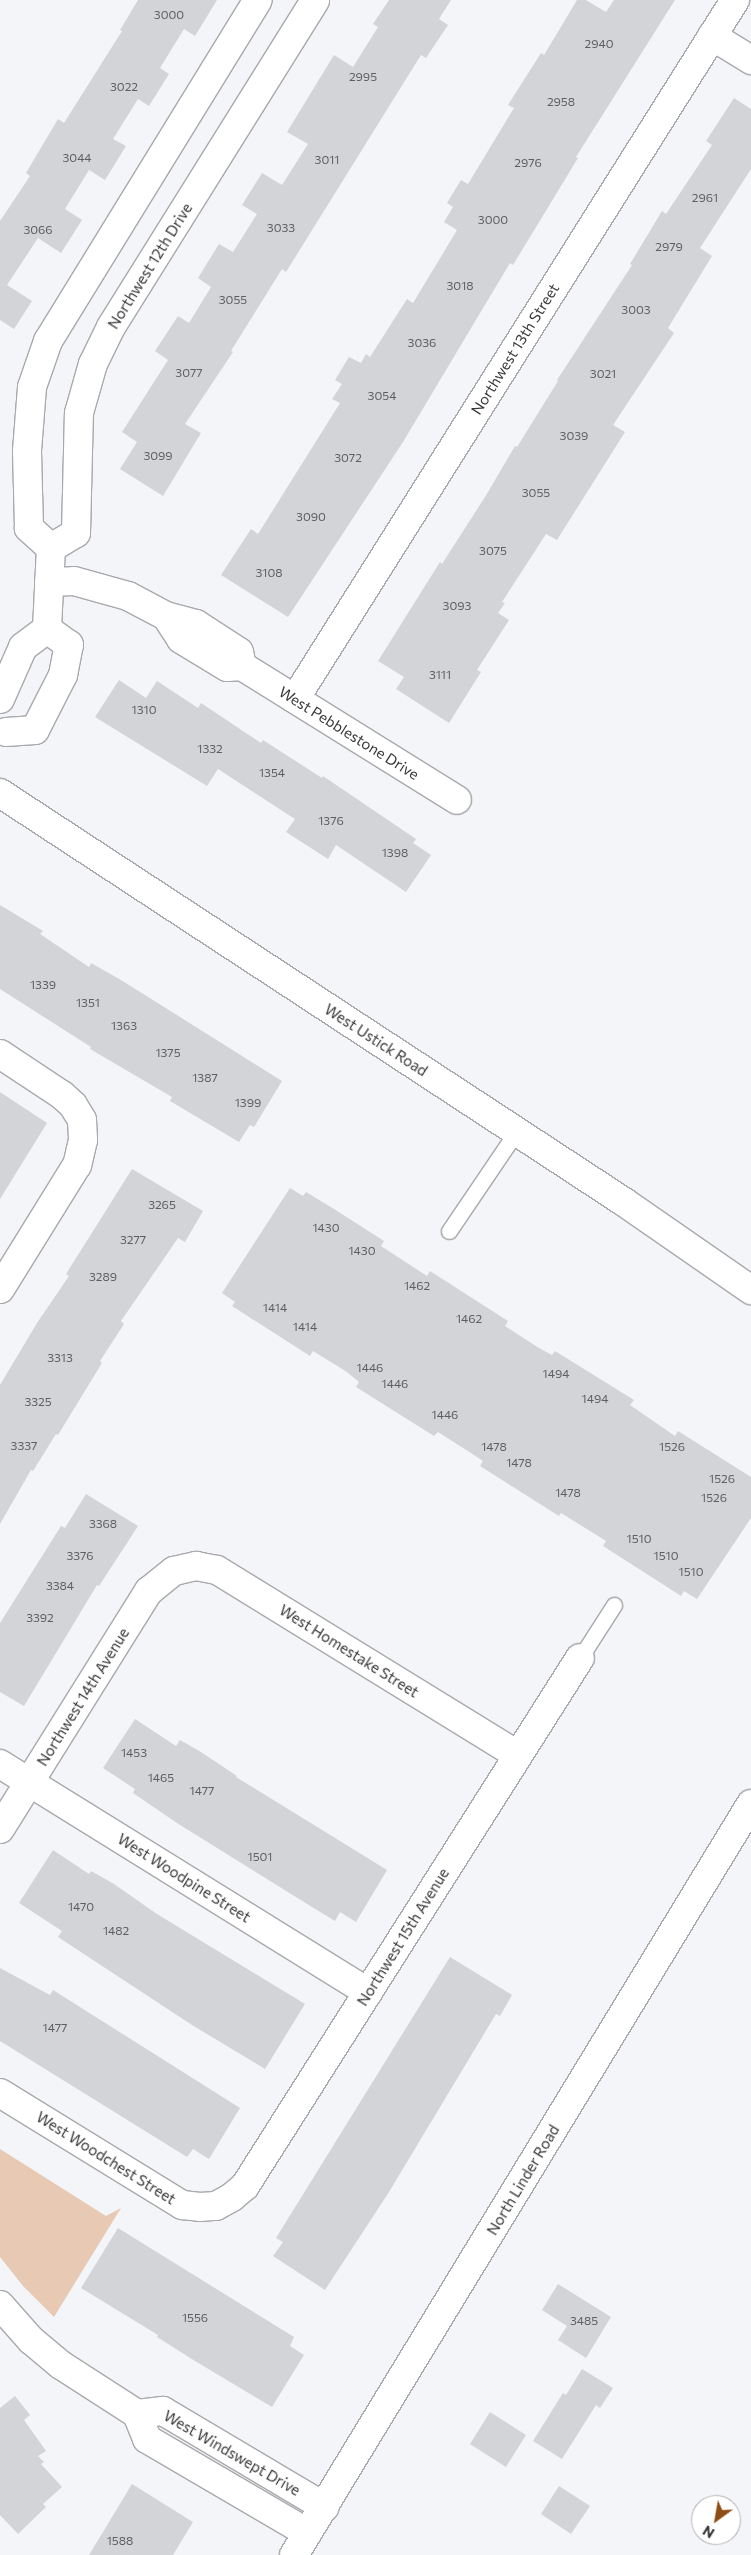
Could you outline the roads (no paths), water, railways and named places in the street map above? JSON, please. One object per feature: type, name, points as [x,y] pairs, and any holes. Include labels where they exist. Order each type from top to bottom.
[{"type":"street","points":[[0,699],[23,648],[47,629],[51,548],[29,528],[27,451],[32,387],[48,341],[258,0]]},
{"type":"street","name":"Northwest 12th Drive","points":[[51,548],[76,533],[79,413],[93,364],[111,327],[315,0]]},
{"type":"street","name":"Northwest 13th Street","points":[[295,699],[736,0]]},
{"type":"street","points":[[712,36],[751,60]]},
{"type":"street","name":"West Pebblestone Drive","points":[[49,582],[74,581],[128,596],[166,616],[196,624],[239,652],[242,666],[457,800]]},
{"type":"street","points":[[2,731],[35,730],[63,675],[69,645],[47,629]]},
{"type":"street","name":"West Ustick Road","points":[[0,793],[624,1202],[751,1290]]},
{"type":"street","points":[[0,1054],[62,1095],[73,1105],[82,1120],[83,1140],[77,1165],[0,1289]]},
{"type":"street","name":"West Homestake Street","points":[[174,1570],[196,1566],[217,1570],[518,1755]]},
{"type":"street","name":"Northwest 14th Avenue","points":[[0,1830],[149,1591],[174,1570]]},
{"type":"street","name":"Northwest 15th Avenue","points":[[216,2206],[232,2197],[245,2186],[580,1658]]},
{"type":"street","name":"West Woodpine Street","points":[[0,1764],[368,1992]]},
{"type":"street","name":"North Linder Road","points":[[301,2544],[751,1804]]},
{"type":"street","name":"West Woodchest Street","points":[[0,2093],[182,2205],[216,2206]]},
{"type":"street","points":[[0,2305],[31,2340],[61,2365],[137,2414]]},
{"type":"street","name":"West Windswept Drive","points":[[301,2544],[147,2439],[137,2414],[163,2411],[325,2507]]},
{"type":"lane","points":[[449,1231],[516,1132]]},
{"type":"lane","points":[[580,1658],[614,1605]]}]
